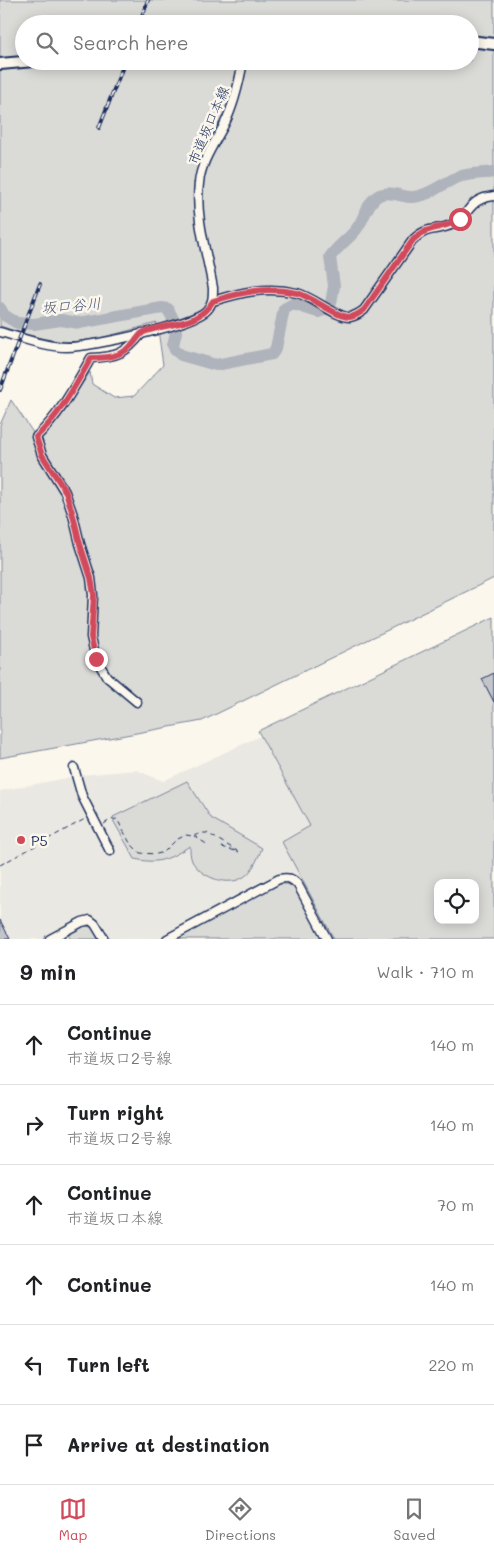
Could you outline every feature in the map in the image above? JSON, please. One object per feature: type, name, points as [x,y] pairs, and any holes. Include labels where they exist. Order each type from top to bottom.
[{"type":"main road","points":[[479,42],[494,44]]},
{"type":"main road","points":[[0,64],[15,63]]},
{"type":"street","name":"市道坂口本線","points":[[213,301],[213,288],[199,210],[199,181],[209,151],[233,104],[241,70]]},
{"type":"street","points":[[0,332],[55,346],[86,346],[198,317],[207,310],[213,301],[254,290],[298,293],[342,316],[350,317],[364,310],[419,234],[427,229],[452,225],[477,200],[494,196]]},
{"type":"street","points":[[137,702],[106,677],[96,659],[91,637],[94,595],[91,578],[66,492],[42,455],[36,437],[50,425],[78,383],[91,358],[111,358],[130,347],[142,333]]},
{"type":"street","points":[[74,768],[82,796],[110,851]]},
{"type":"street","points":[[167,939],[279,879],[287,878],[293,880],[298,885],[327,939]]},
{"type":"street","points":[[50,939],[82,922],[90,920],[95,924],[104,939]]},
{"type":"path","points":[[0,865],[92,816]]},
{"type":"path","points":[[98,828],[110,820],[118,819],[134,848],[140,853],[153,855],[164,852],[176,840],[186,835],[193,836],[208,845]]},
{"type":"path","points":[[193,836],[202,832],[207,833],[239,852],[222,847],[220,850]]},
{"type":"shaded area","points":[[0,0],[494,0],[494,578],[202,721],[0,758],[0,425],[11,400],[36,437],[58,420],[90,372],[92,384],[114,398],[134,396],[163,365],[157,323],[109,336],[71,342],[40,338],[0,326],[0,310],[25,323],[0,306]]},
{"type":"shaded area","points":[[494,617],[494,939],[334,939],[282,842],[310,826],[258,731]]},
{"type":"shaded area","points":[[485,662],[494,939],[0,939],[0,791],[82,775],[136,770],[163,781],[394,674]]},
{"type":"shaded area","points":[[187,781],[211,818],[262,848],[254,866],[244,877],[234,881],[227,881],[206,875],[192,861],[190,846],[158,861],[135,859],[113,817]]},
{"type":"shaded area","points":[[278,884],[287,884],[294,887],[322,939],[175,939]]},
{"type":"shaded area","points":[[85,926],[92,927],[100,939],[71,939],[68,935]]},
{"type":"building","points":[[494,673],[494,702],[482,679]]},
{"type":"building","points":[[0,920],[10,939],[0,939]]},
{"type":"waterway","name":"坂口谷川","points":[[331,303],[334,286],[330,257],[357,228],[374,199],[388,193],[409,197],[420,196],[460,176],[494,172]]},
{"type":"waterway","name":"坂口谷川","points":[[176,332],[173,345],[175,350],[181,355],[216,365],[272,354],[276,348],[284,309],[293,304],[318,312],[324,310]]},
{"type":"waterway","name":"坂口谷川","points":[[0,308],[4,315],[17,323],[34,324],[61,320],[79,323],[162,308],[168,309],[173,319]]},
{"type":"railway","points":[[142,15],[148,0]]},
{"type":"railway","points":[[99,128],[122,70]]},
{"type":"railway","points":[[0,390],[40,284]]},
{"type":"place","name":"P5","points":[[21,840]]},
{"type":"route","points":[[96,659],[91,637],[94,595],[91,578],[66,492],[42,455],[36,437],[50,425],[78,383],[91,358],[111,358],[130,347],[142,333],[198,317],[207,310],[213,301],[254,290],[298,293],[342,316],[350,317],[357,315],[364,310],[419,234],[427,229],[452,225],[460,219]]}]
